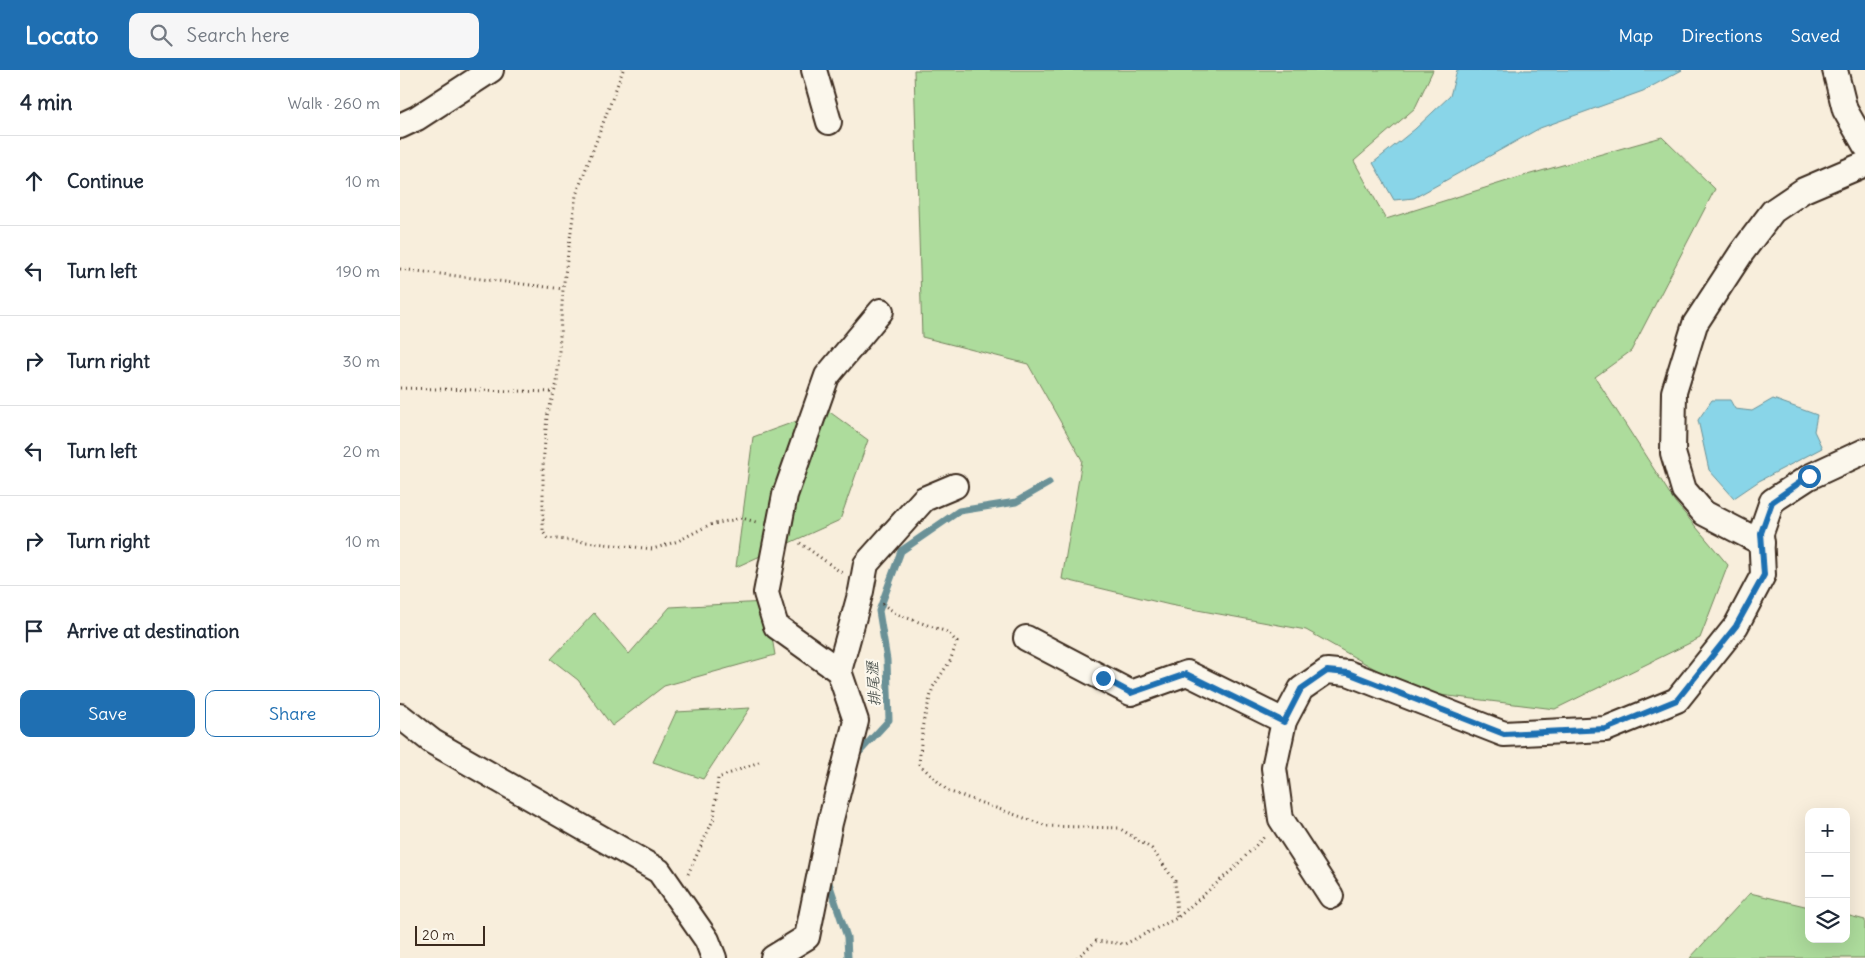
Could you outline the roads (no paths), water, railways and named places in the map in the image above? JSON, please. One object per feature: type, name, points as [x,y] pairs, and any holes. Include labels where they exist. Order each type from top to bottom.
[{"type":"street","points":[[400,126],[417,118],[490,70]]},
{"type":"street","points":[[814,70],[829,122]]},
{"type":"street","points":[[1835,70],[1845,110],[1865,145]]},
{"type":"street","points":[[1762,543],[1704,513],[1684,490],[1673,453],[1674,392],[1695,324],[1742,252],[1773,211],[1804,190],[1865,164]]},
{"type":"street","points":[[839,671],[776,626],[766,594],[785,495],[827,376],[881,311]]},
{"type":"street","points":[[1331,896],[1281,819],[1274,768],[1284,722],[1301,689],[1327,671],[1348,673],[1504,734],[1606,729],[1677,700],[1736,626],[1764,575],[1761,533],[1772,502],[1809,476],[1865,451]]},
{"type":"street","points":[[773,958],[807,937],[830,823],[856,722],[839,671],[861,591],[866,564],[924,500],[955,486]]},
{"type":"street","points":[[1026,638],[1131,693],[1186,674],[1284,722]]},
{"type":"street","points":[[400,716],[433,742],[659,871],[707,940],[714,958]]},
{"type":"water","points":[[1457,70],[1682,70],[1643,91],[1540,128],[1414,198],[1394,200],[1373,163],[1415,129],[1450,96]]},
{"type":"water","points":[[1773,399],[1817,415],[1814,431],[1822,448],[1759,481],[1734,498],[1709,470],[1698,420],[1712,400],[1730,400],[1735,409],[1752,411]]},
{"type":"waterway","name":"排尾瀝","points":[[855,757],[889,720],[887,660],[879,611],[901,551],[959,511],[1016,502],[1049,483]]},
{"type":"waterway","name":"排尾瀝","points":[[827,877],[847,937],[848,958]]}]
